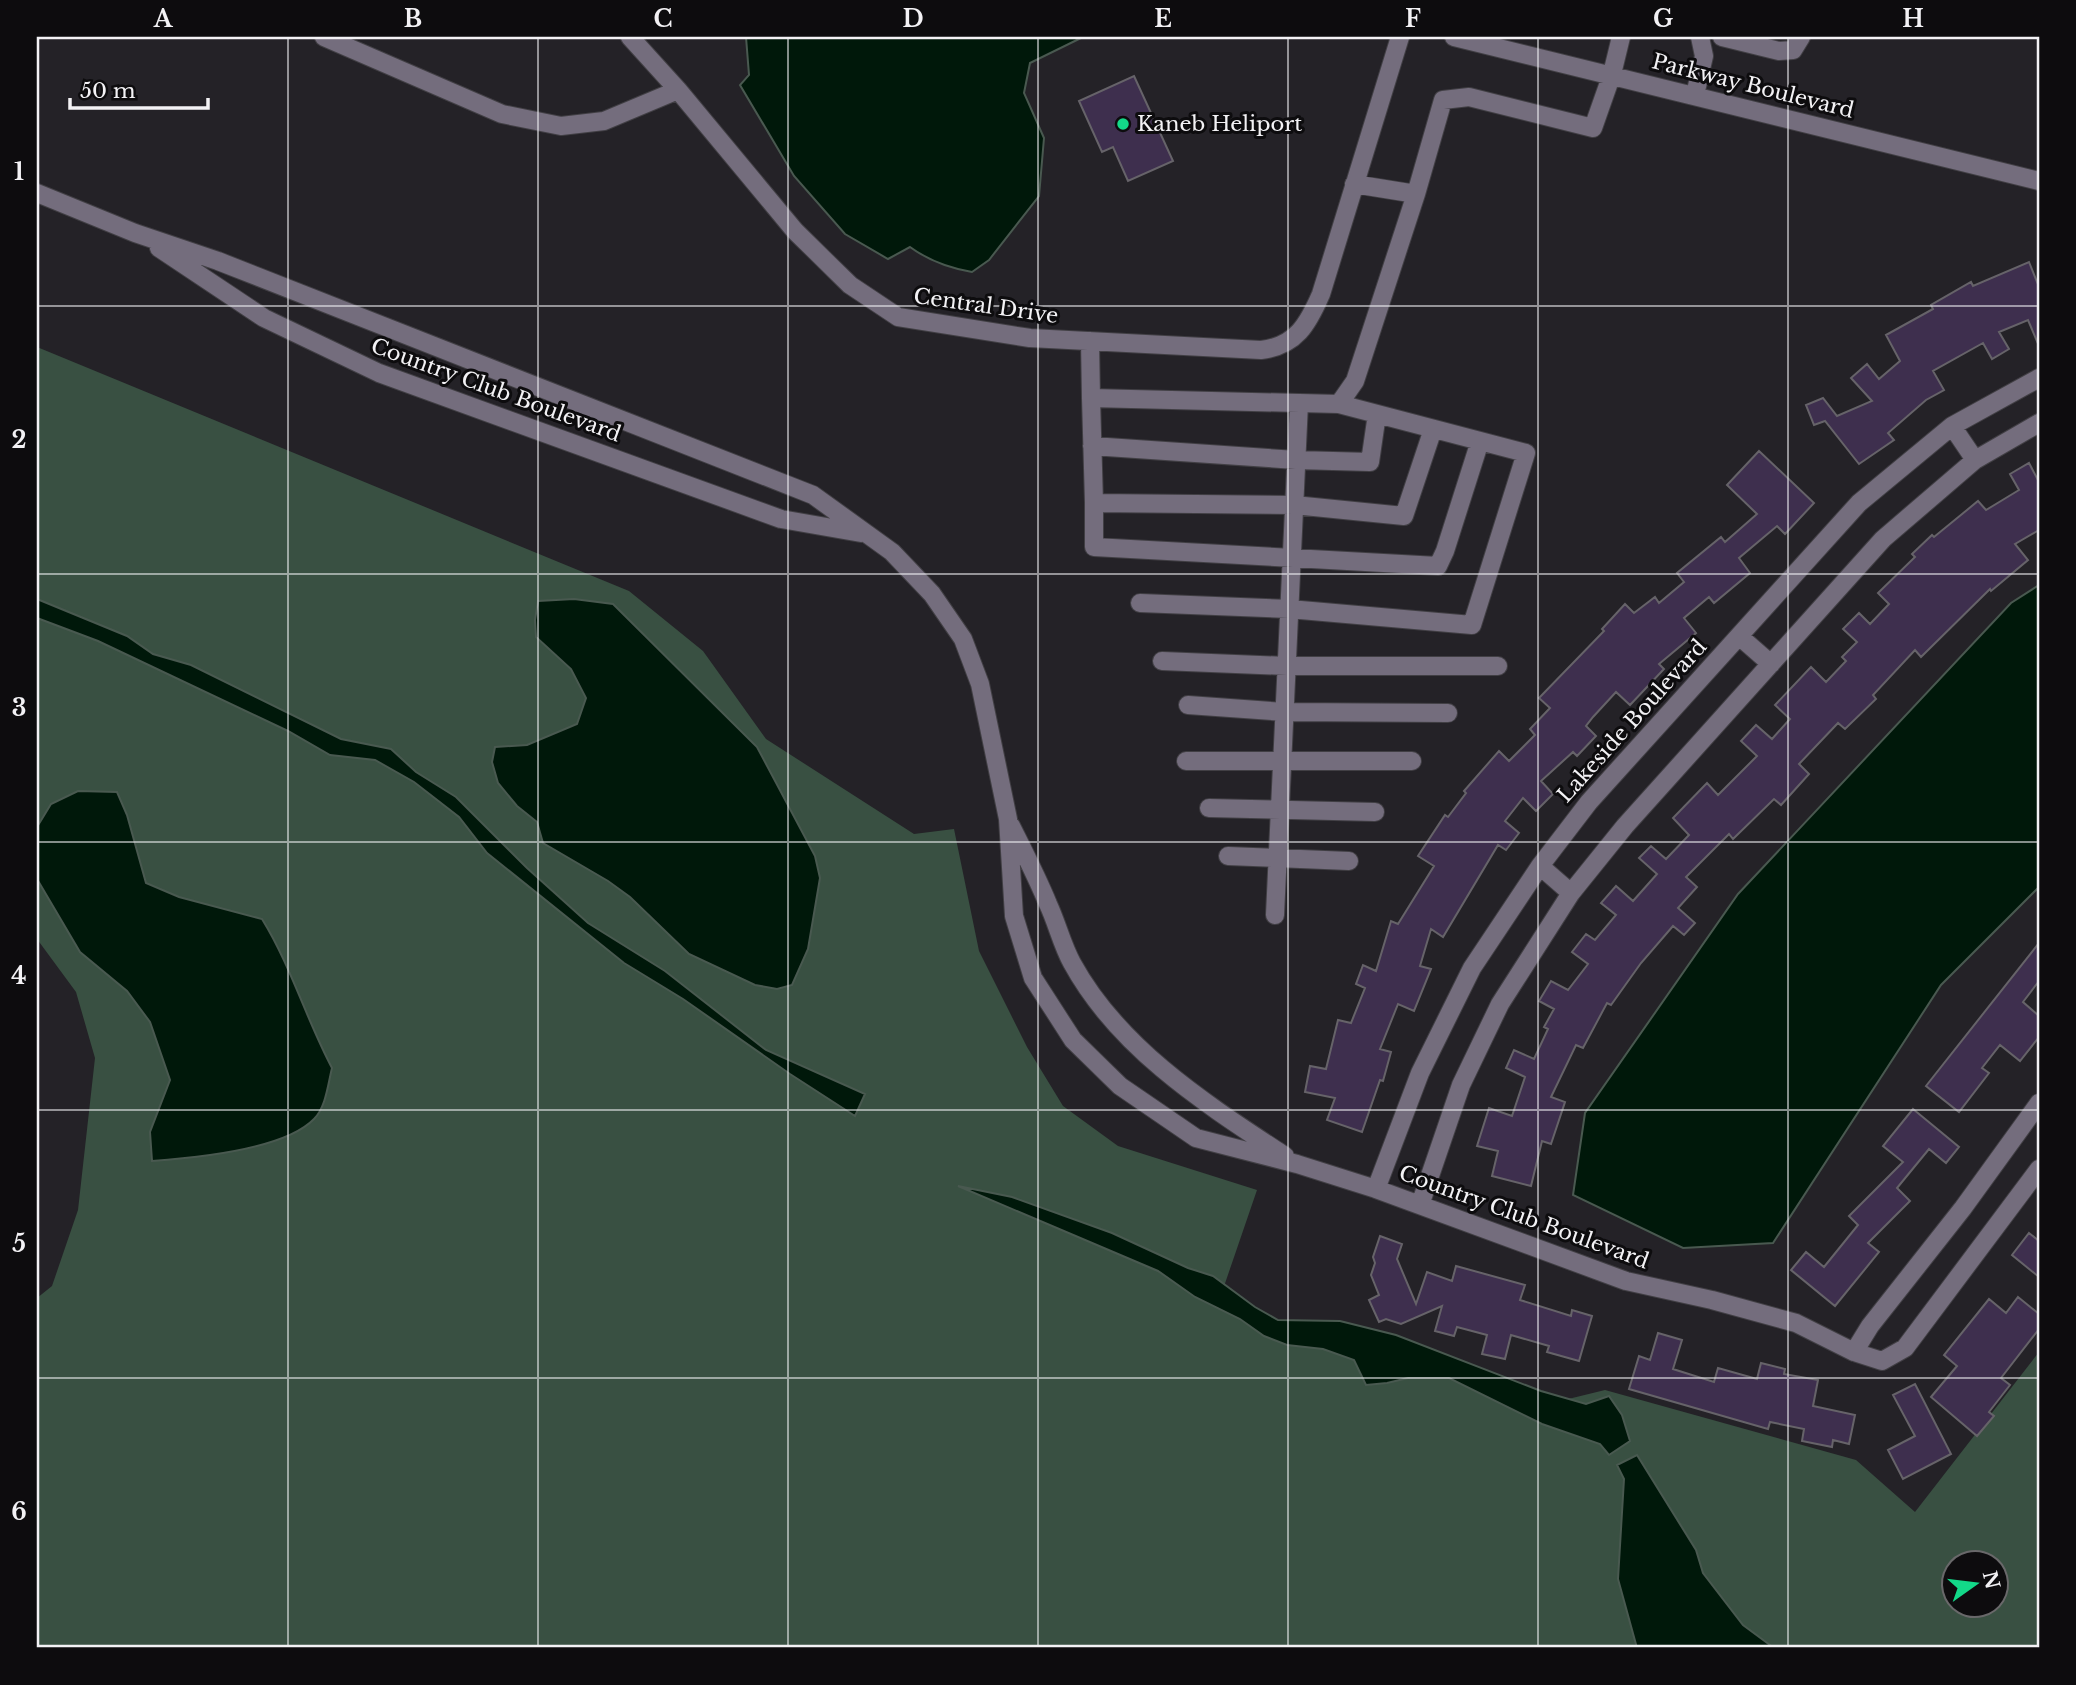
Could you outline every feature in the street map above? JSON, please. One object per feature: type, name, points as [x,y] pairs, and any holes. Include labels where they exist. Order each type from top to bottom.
[{"type":"street","points":[[324,37],[358,43],[502,114],[561,126],[604,121],[678,90]]},
{"type":"street","name":"Central Drive","points":[[630,37],[796,231],[850,285],[898,317],[1030,338],[1275,349],[1289,342],[1313,313],[1354,184]]},
{"type":"street","points":[[1400,37],[1354,184],[1416,194]]},
{"type":"street","name":"Parkway Boulevard","points":[[1454,37],[2039,181]]},
{"type":"street","points":[[1339,404],[1355,382],[1416,194],[1443,100],[1469,97],[1593,128],[1612,74],[1621,37]]},
{"type":"street","points":[[1695,95],[1704,56],[1700,37]]},
{"type":"street","points":[[1722,37],[1779,51],[1793,50],[1801,37]]},
{"type":"street","name":"Country Club Boulevard","points":[[37,193],[135,233],[218,261],[813,495],[892,552],[932,594],[963,639],[980,684],[1008,819],[1014,916],[1033,978],[1073,1040],[1120,1086],[1195,1138],[1297,1164],[1376,1189],[1626,1282],[1712,1300],[1796,1323],[1854,1352],[1882,1361],[1905,1348],[2039,1169]]},
{"type":"street","name":"Country Club Boulevard","points":[[135,233],[264,317],[379,373],[781,519],[865,534]]},
{"type":"street","points":[[1090,341],[1094,547],[1438,566],[1480,441]]},
{"type":"street","name":"Lakeside Boulevard","points":[[1376,1189],[1420,1073],[1472,968],[1540,866],[1589,802],[1859,503],[1952,426],[2039,378]]},
{"type":"street","points":[[1091,398],[1339,404],[1526,453],[1472,625],[1289,609],[1140,603]]},
{"type":"street","points":[[1275,915],[1299,403]]},
{"type":"street","points":[[1092,446],[1296,460],[1370,462],[1377,414]]},
{"type":"street","points":[[1420,1205],[1461,1085],[1500,1004],[1571,892],[1625,826],[1883,539],[1975,460],[2039,423]]},
{"type":"street","points":[[1952,426],[1975,460]]},
{"type":"street","points":[[1094,503],[1294,505],[1404,516],[1433,429]]},
{"type":"street","points":[[1739,636],[1771,664]]},
{"type":"street","points":[[1163,661],[1287,666],[1498,666]]},
{"type":"street","points":[[1188,705],[1285,712],[1448,713]]},
{"type":"street","points":[[1186,761],[1412,761]]},
{"type":"street","points":[[1209,808],[1375,812]]},
{"type":"street","name":"Country Club Boulevard","points":[[1008,819],[1049,905],[1072,963],[1108,1016],[1152,1060],[1219,1113],[1297,1164]]},
{"type":"street","points":[[1228,856],[1349,861]]},
{"type":"street","points":[[1540,866],[1571,892]]},
{"type":"street","points":[[1854,1352],[1870,1326],[1963,1208],[2039,1103]]},
{"type":"shaded area","points":[[746,37],[1083,37],[1030,63],[1024,93],[1044,138],[1039,196],[989,260],[972,272],[940,263],[910,247],[888,259],[845,234],[794,176],[740,85],[749,75]]},
{"type":"shaded area","points":[[37,347],[629,591],[703,651],[766,739],[914,834],[954,829],[979,951],[1027,1047],[1063,1106],[1118,1146],[1257,1190],[1220,1298],[1283,1332],[1556,1402],[1605,1390],[1856,1460],[1915,1512],[2039,1352],[2039,1648],[37,1648],[37,1298],[52,1286],[78,1210],[95,1058],[76,992],[37,939]]},
{"type":"shaded area","points":[[2039,585],[2039,887],[1941,985],[1773,1243],[1683,1248],[1573,1195],[1585,1113],[1738,894],[2011,603]]},
{"type":"shaded area","points":[[37,599],[127,636],[153,654],[191,665],[341,739],[391,749],[416,772],[456,797],[527,868],[588,923],[665,971],[766,1050],[865,1094],[855,1116],[683,999],[624,963],[487,853],[459,817],[414,782],[375,760],[330,755],[288,731],[98,641],[37,618]]},
{"type":"shaded area","points":[[574,599],[613,604],[757,747],[815,856],[820,878],[808,949],[792,985],[777,989],[755,985],[689,954],[630,897],[543,843],[537,822],[517,806],[498,783],[492,762],[495,747],[527,745],[577,724],[586,698],[571,669],[536,637],[535,620],[538,601]]},
{"type":"shaded area","points":[[78,791],[117,792],[127,815],[146,883],[179,897],[262,919],[282,955],[332,1068],[326,1095],[318,1114],[300,1130],[261,1145],[191,1158],[152,1161],[150,1132],[170,1080],[150,1022],[127,991],[80,952],[37,879],[37,827],[51,804]]},
{"type":"shaded area","points":[[958,1186],[1012,1197],[1112,1233],[1188,1268],[1213,1276],[1255,1307],[1278,1320],[1340,1321],[1396,1335],[1541,1391],[1586,1404],[1609,1396],[1622,1415],[1630,1441],[1609,1455],[1600,1444],[1542,1424],[1449,1378],[1408,1378],[1366,1385],[1354,1360],[1323,1349],[1287,1345],[1264,1336],[1240,1319],[1195,1297],[1158,1271]]},
{"type":"shaded area","points":[[1637,1455],[1696,1550],[1703,1573],[1743,1625],[1774,1648],[1637,1648],[1618,1579],[1624,1479],[1617,1465]]},
{"type":"building","name":"Kaneb Heliport","points":[[1134,76],[1173,161],[1128,181],[1113,147],[1102,152],[1079,101]]},
{"type":"building","points":[[2029,262],[2039,287],[2039,346],[2028,320],[1999,332],[2009,349],[1992,359],[1983,343],[1933,371],[1944,390],[1926,400],[1888,433],[1894,440],[1859,464],[1825,421],[1814,425],[1806,405],[1823,398],[1837,416],[1872,401],[1851,378],[1867,364],[1879,379],[1900,361],[1886,335],[1933,309],[1931,305],[1971,282],[1973,286]]},
{"type":"building","points":[[1759,451],[1814,503],[1785,534],[1777,526],[1739,558],[1750,573],[1714,603],[1709,597],[1684,618],[1696,633],[1659,664],[1664,669],[1630,705],[1616,692],[1593,717],[1586,726],[1596,736],[1577,756],[1573,752],[1541,781],[1553,794],[1536,811],[1523,798],[1505,821],[1519,833],[1506,850],[1498,845],[1443,937],[1431,929],[1420,966],[1431,969],[1414,1011],[1398,1004],[1380,1049],[1391,1052],[1383,1081],[1380,1080],[1362,1132],[1327,1120],[1335,1098],[1305,1092],[1310,1066],[1326,1069],[1338,1020],[1351,1023],[1365,988],[1356,984],[1363,965],[1376,971],[1391,921],[1398,924],[1434,866],[1418,856],[1445,815],[1448,817],[1466,793],[1464,791],[1499,751],[1509,761],[1535,735],[1530,729],[1550,708],[1539,698],[1604,631],[1602,629],[1625,604],[1634,613],[1655,597],[1659,603],[1684,582],[1677,573],[1721,537],[1725,542],[1757,514],[1727,485]]},
{"type":"building","points":[[2029,463],[2039,482],[2039,530],[2015,544],[2028,560],[1991,591],[1990,589],[1921,657],[1915,650],[1873,695],[1876,699],[1845,729],[1838,723],[1799,764],[1809,774],[1781,805],[1774,799],[1733,839],[1729,834],[1686,877],[1697,887],[1678,908],[1695,923],[1684,935],[1673,926],[1641,963],[1611,1005],[1607,1003],[1583,1048],[1576,1045],[1551,1097],[1565,1102],[1551,1144],[1542,1141],[1531,1186],[1492,1176],[1498,1151],[1477,1146],[1489,1108],[1512,1116],[1525,1077],[1506,1068],[1514,1050],[1534,1059],[1548,1029],[1544,1027],[1554,1009],[1539,1001],[1551,981],[1568,990],[1588,964],[1572,952],[1586,934],[1595,940],[1616,915],[1601,903],[1616,886],[1633,901],[1657,874],[1639,858],[1651,846],[1666,859],[1689,835],[1673,818],[1707,783],[1718,795],[1757,756],[1741,741],[1756,725],[1772,739],[1790,719],[1775,705],[1811,667],[1826,682],[1846,661],[1842,657],[1857,642],[1843,629],[1859,613],[1870,624],[1889,604],[1878,593],[1915,557],[1912,554],[1932,535],[1934,537],[1978,501],[1986,510],[2019,490],[2010,474]]},
{"type":"building","points":[[2039,943],[2039,981],[2023,1002],[2039,1016],[2039,1037],[2020,1061],[2000,1045],[1982,1068],[1989,1073],[1959,1112],[1926,1086]]},
{"type":"building","points":[[1913,1109],[1959,1147],[1946,1163],[1929,1149],[1897,1188],[1910,1201],[1868,1243],[1879,1252],[1835,1306],[1791,1270],[1806,1252],[1824,1267],[1858,1225],[1849,1216],[1903,1162],[1883,1146]]},
{"type":"building","points":[[2029,1233],[2039,1241],[2039,1277],[2012,1255]]},
{"type":"building","points":[[1380,1236],[1402,1244],[1397,1259],[1416,1304],[1427,1272],[1452,1281],[1456,1266],[1525,1285],[1520,1300],[1571,1316],[1572,1310],[1592,1316],[1579,1361],[1547,1352],[1549,1346],[1511,1335],[1505,1359],[1482,1354],[1487,1335],[1457,1327],[1454,1336],[1435,1331],[1442,1306],[1401,1324],[1386,1319],[1379,1322],[1369,1300],[1379,1295],[1371,1275]]},
{"type":"building","points":[[2018,1297],[2039,1314],[2039,1329],[2001,1378],[2010,1385],[1989,1412],[1994,1416],[1977,1436],[1931,1397],[1957,1366],[1944,1355],[1989,1299],[2006,1313]]},
{"type":"building","points":[[1658,1333],[1682,1340],[1673,1369],[1714,1382],[1718,1368],[1757,1379],[1761,1363],[1785,1369],[1784,1374],[1818,1380],[1813,1406],[1855,1415],[1849,1444],[1833,1440],[1832,1447],[1802,1441],[1804,1429],[1770,1422],[1768,1429],[1629,1389],[1639,1356],[1650,1360]]},
{"type":"building","points":[[1915,1384],[1951,1454],[1903,1479],[1888,1450],[1915,1436],[1893,1395]]},
{"type":"place","name":"Kaneb Heliport","points":[[1123,124]]}]
